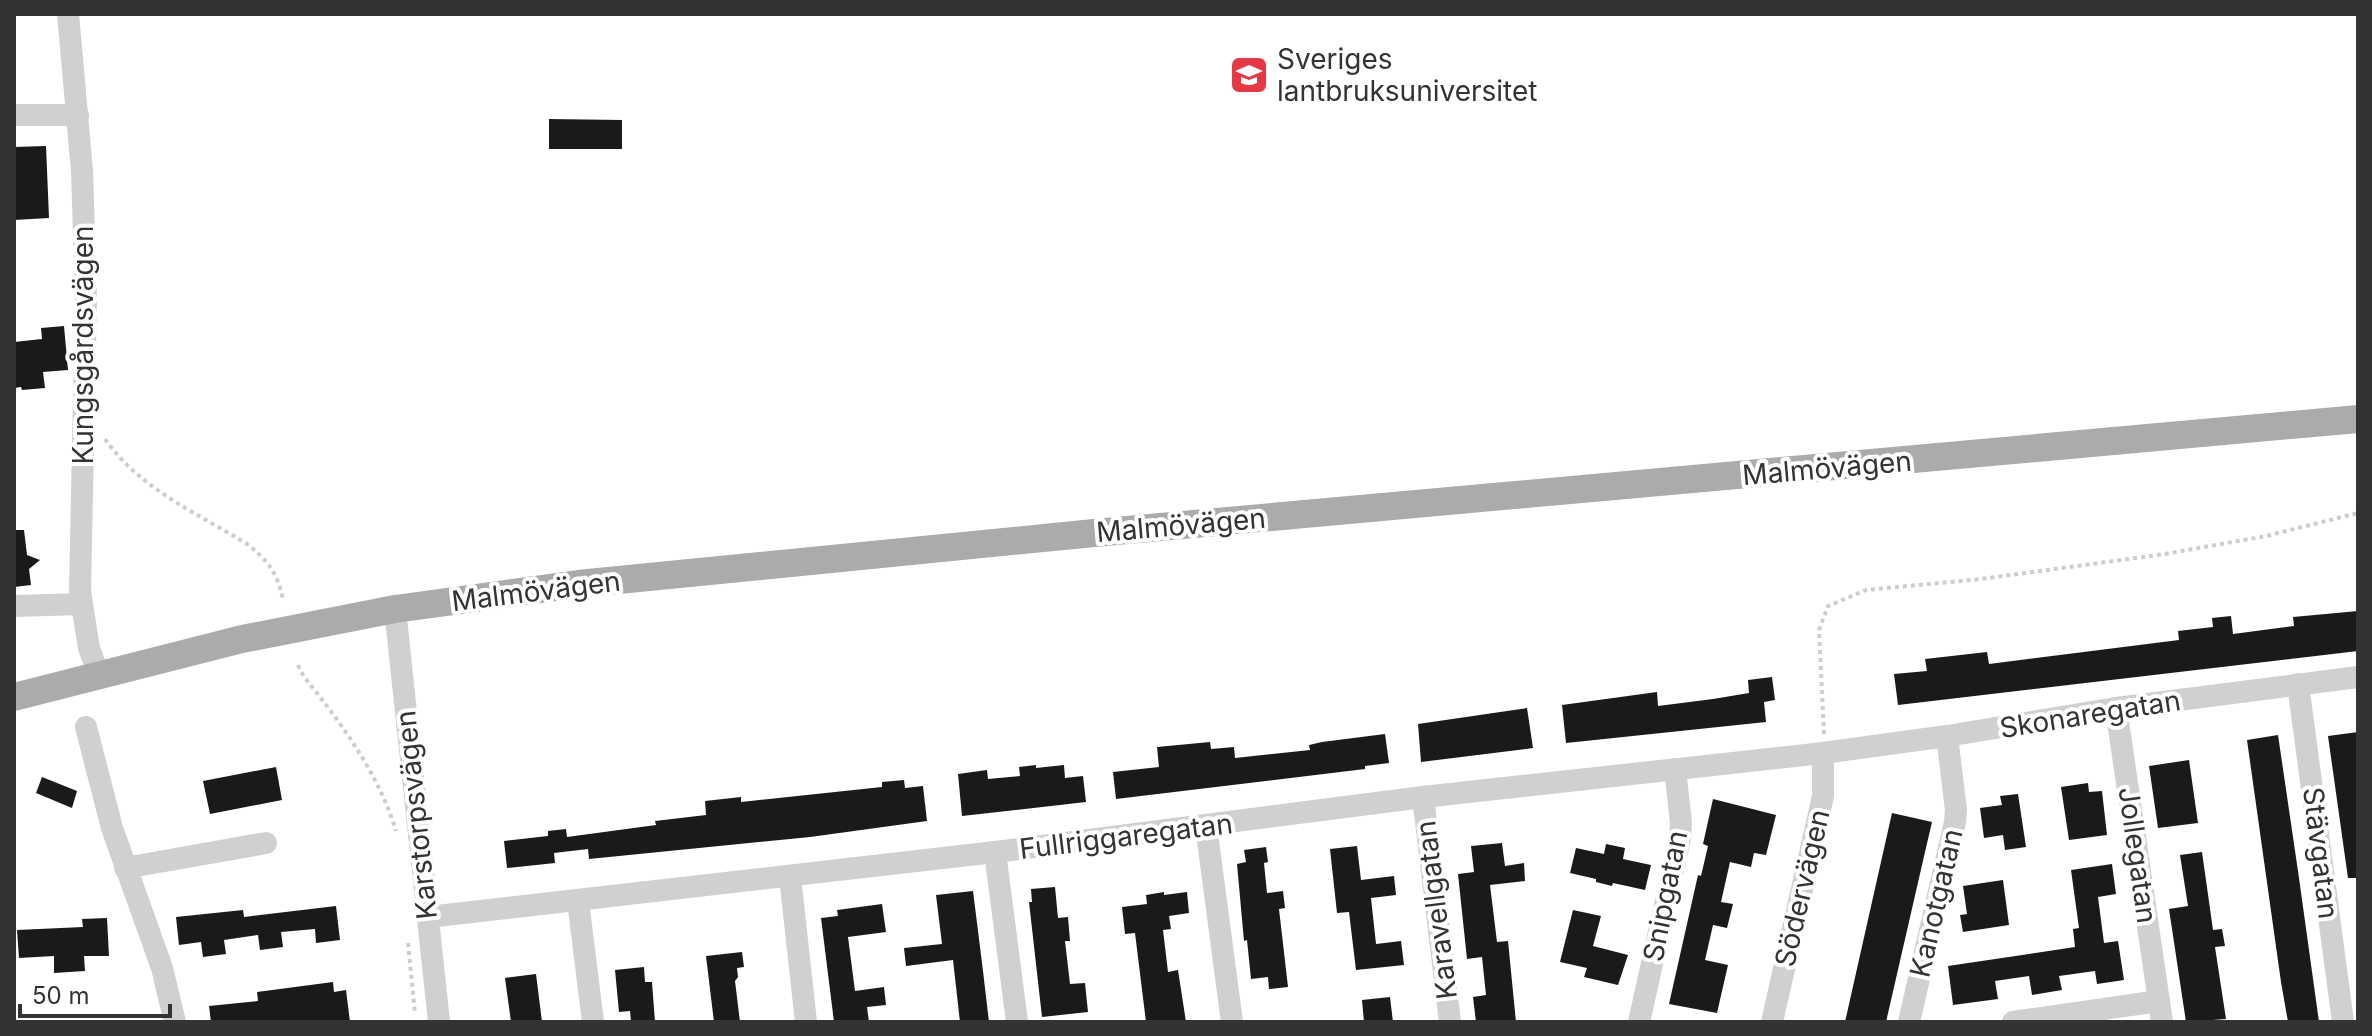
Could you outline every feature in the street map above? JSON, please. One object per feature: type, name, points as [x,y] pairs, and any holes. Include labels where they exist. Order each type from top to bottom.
[{"type":"main road","name":"Malmövägen","points":[[14,697],[98,673],[242,639],[395,609],[578,584],[1094,533],[2358,419]]},
{"type":"street","name":"Kungsgårdsvägen","points":[[68,14],[78,115],[86,298],[82,604],[89,648],[98,673]]},
{"type":"street","points":[[14,115],[78,115]]},
{"type":"street","points":[[14,606],[82,604]]},
{"type":"street","name":"Karstorpsvägen","points":[[395,609],[439,1022]]},
{"type":"street","name":"Skonaregatan","points":[[1823,753],[2116,708],[2358,677]]},
{"type":"street","name":"Stävgatan","points":[[2298,684],[2343,1022]]},
{"type":"street","name":"Jollegatan","points":[[2013,1022],[2161,1012],[2116,708]]},
{"type":"street","points":[[86,727],[125,868],[162,968],[175,1022]]},
{"type":"street","name":"Kanotgatan","points":[[1909,1022],[1955,822],[1947,736]]},
{"type":"street","name":"Fullriggaregatan","points":[[428,917],[790,877],[1423,797],[1823,753]]},
{"type":"street","name":"Södervägen","points":[[1772,1022],[1823,796],[1823,753]]},
{"type":"street","name":"Snipgatan","points":[[1639,1022],[1680,838],[1675,769]]},
{"type":"street","name":"Karavellgatan","points":[[1423,797],[1450,1022]]},
{"type":"street","points":[[1206,826],[1232,1022]]},
{"type":"street","points":[[125,868],[266,843]]},
{"type":"street","points":[[995,852],[1017,1022]]},
{"type":"street","points":[[790,877],[806,1022]]},
{"type":"street","points":[[578,901],[593,1022]]},
{"type":"path","points":[[102,435],[122,462],[141,479],[262,556],[274,571],[283,600]]},
{"type":"path","points":[[1823,753],[1825,716],[1819,630],[1828,606],[1866,590],[1981,579],[2165,554],[2266,536],[2358,513]]},
{"type":"path","points":[[298,665],[303,677],[323,700],[360,755],[382,793],[400,843]]},
{"type":"path","points":[[406,929],[416,1022]]},
{"type":"building","points":[[549,119],[622,120],[622,149],[549,149]]},
{"type":"building","points":[[46,146],[49,218],[14,220],[14,147]]},
{"type":"building","points":[[64,326],[68,370],[43,372],[45,388],[14,388],[14,342],[42,339],[41,328]]},
{"type":"building","points":[[14,530],[24,530],[27,555],[40,560],[29,569],[31,585],[14,587]]},
{"type":"building","points":[[2358,611],[2358,651],[1898,705],[1894,674],[1927,671],[1925,659],[1987,652],[1989,664],[2179,640],[2178,631],[2213,627],[2212,618],[2231,616],[2233,634],[2294,626],[2293,617]]},
{"type":"building","points":[[1772,677],[1775,700],[1764,702],[1766,722],[1566,743],[1562,705],[1657,692],[1658,706],[1713,699],[1749,693],[1748,680]]},
{"type":"building","points":[[1527,708],[1533,748],[1421,762],[1418,724]]},
{"type":"building","points":[[2358,732],[2358,878],[2348,878],[2328,736]]},
{"type":"building","points":[[1385,734],[1389,763],[1365,766],[1365,769],[1116,799],[1113,772],[1159,767],[1157,747],[1210,742],[1211,749],[1234,747],[1235,758],[1310,750],[1309,745],[1322,742]]},
{"type":"building","points":[[2278,735],[2319,1022],[2288,1022],[2281,982],[2247,740]]},
{"type":"building","points":[[2189,760],[2198,823],[2158,828],[2149,766]]},
{"type":"building","points":[[1036,765],[1036,768],[1064,765],[1065,778],[1083,776],[1086,802],[962,816],[958,774],[987,770],[988,779],[1020,776],[1019,767]]},
{"type":"building","points":[[276,767],[282,800],[210,814],[203,781]]},
{"type":"building","points":[[42,777],[77,791],[72,808],[36,793]]},
{"type":"building","points":[[904,780],[905,788],[923,786],[927,821],[810,837],[589,859],[588,849],[554,853],[555,863],[507,868],[504,841],[548,836],[548,831],[566,829],[567,837],[656,825],[655,821],[706,815],[705,801],[741,797],[741,802],[882,787],[882,782]]},
{"type":"building","points":[[2088,783],[2089,792],[2102,791],[2107,835],[2069,840],[2061,787]]},
{"type":"building","points":[[2018,794],[2026,847],[2005,850],[2003,835],[1984,838],[1980,808],[2002,805],[2000,796]]},
{"type":"building","points":[[1713,799],[1776,815],[1766,855],[1754,853],[1751,867],[1730,862],[1721,902],[1733,904],[1727,928],[1713,925],[1705,960],[1728,965],[1717,1013],[1669,1004],[1698,875],[1701,876],[1708,846],[1703,844]]},
{"type":"building","points":[[1892,813],[1932,822],[1886,1022],[1845,1022]]},
{"type":"building","points":[[1502,843],[1505,866],[1524,863],[1525,881],[1490,885],[1497,942],[1508,941],[1516,1022],[1476,1022],[1473,997],[1486,995],[1482,957],[1467,959],[1458,874],[1474,872],[1471,846]]},
{"type":"building","points":[[1606,844],[1625,848],[1623,859],[1651,865],[1645,890],[1613,883],[1612,886],[1570,873],[1576,848],[1604,854]]},
{"type":"building","points":[[1357,846],[1361,880],[1394,876],[1396,895],[1371,898],[1376,944],[1401,941],[1404,965],[1356,970],[1349,912],[1337,913],[1330,849]]},
{"type":"building","points":[[1266,847],[1267,893],[1283,891],[1285,908],[1279,909],[1288,987],[1269,989],[1268,977],[1251,979],[1237,864],[1246,862],[1244,850]]},
{"type":"building","points":[[2202,852],[2213,930],[2222,929],[2225,946],[2215,947],[2226,1019],[2186,1022],[2169,909],[2188,906],[2180,855]]},
{"type":"building","points":[[2112,864],[2116,894],[2098,897],[2104,943],[2118,941],[2124,980],[2097,984],[2095,971],[2059,976],[2062,990],[2032,995],[2029,976],[1995,981],[1998,999],[1953,1005],[1948,966],[2075,947],[2073,929],[2079,928],[2071,870]]},
{"type":"building","points":[[2003,880],[2009,925],[1963,932],[1960,915],[1967,914],[1963,886]]},
{"type":"building","points":[[1055,887],[1058,918],[1068,917],[1070,941],[1065,941],[1070,984],[1085,983],[1088,1012],[1042,1017],[1029,902],[1032,902],[1031,889]]},
{"type":"building","points":[[973,891],[989,1022],[960,1022],[953,960],[906,966],[904,948],[942,944],[936,895]]},
{"type":"building","points":[[1164,892],[1164,895],[1187,892],[1189,913],[1169,916],[1171,929],[1163,930],[1168,972],[1178,970],[1186,1022],[1146,1022],[1135,933],[1125,934],[1122,907],[1147,904],[1146,895]]},
{"type":"building","points":[[882,904],[886,932],[848,937],[855,991],[884,987],[886,1005],[867,1007],[869,1022],[834,1022],[821,918],[838,916],[837,910]]},
{"type":"building","points":[[336,906],[340,940],[316,943],[315,929],[281,932],[283,947],[260,950],[258,935],[224,940],[226,954],[203,957],[201,942],[179,945],[176,917],[243,910],[244,917]]},
{"type":"building","points":[[1573,910],[1601,916],[1593,946],[1628,955],[1618,985],[1584,977],[1587,968],[1560,962]]},
{"type":"building","points":[[107,918],[109,956],[84,956],[85,971],[54,973],[54,956],[19,958],[17,930],[83,927],[82,919]]},
{"type":"building","points":[[742,952],[744,967],[737,968],[735,981],[740,1022],[714,1022],[706,956]]},
{"type":"building","points":[[644,967],[645,982],[652,982],[655,1022],[631,1022],[630,1011],[619,1012],[615,970]]},
{"type":"building","points":[[536,974],[542,1022],[511,1022],[505,978]]},
{"type":"building","points":[[333,982],[334,992],[346,990],[350,1022],[211,1022],[209,1006],[258,1001],[257,992]]},
{"type":"building","points":[[1390,997],[1393,1022],[1364,1022],[1362,1000]]},
{"type":"place","name":"Sveriges lantbruksuniversitet","points":[[1249,75]]}]
